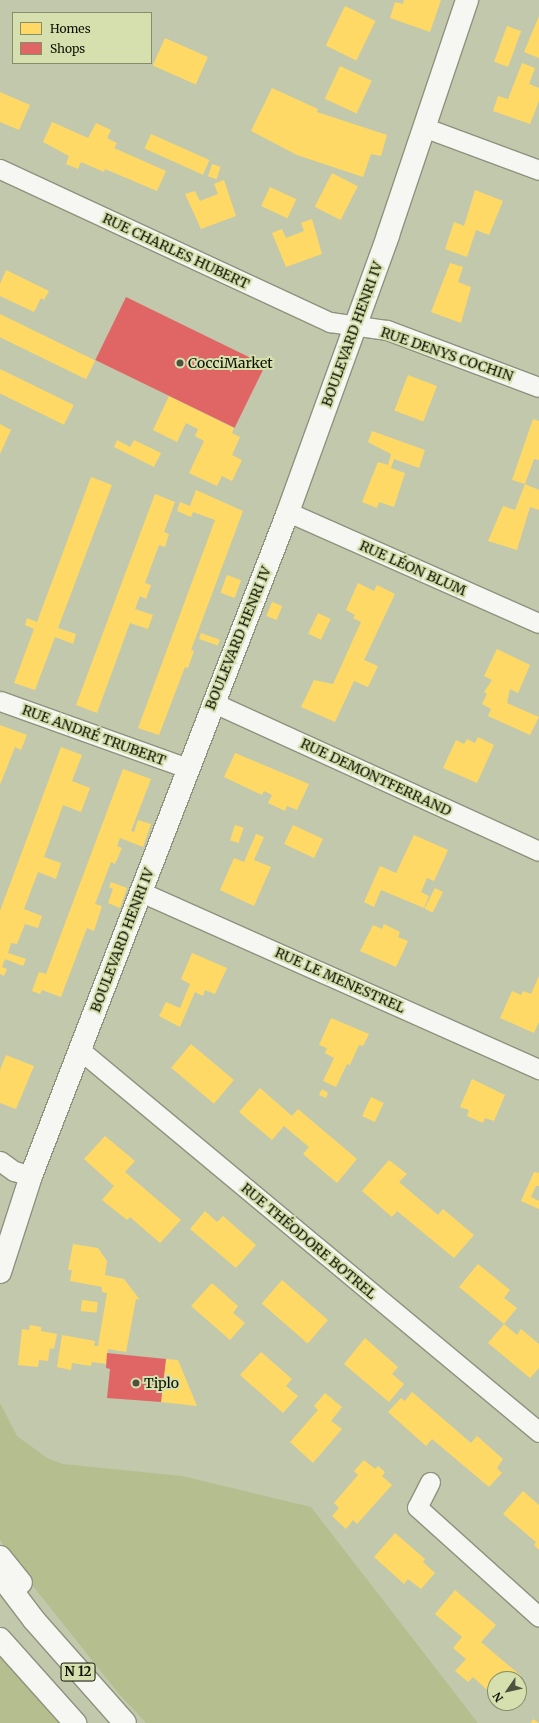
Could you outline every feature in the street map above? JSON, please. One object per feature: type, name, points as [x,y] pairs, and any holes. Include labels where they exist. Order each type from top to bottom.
[{"type":"street","name":"BOULEVARD HENRI IV","points":[[0,1272],[31,1176],[141,892],[212,702],[288,512],[354,327],[467,0]]},
{"type":"street","points":[[423,128],[539,170]]},
{"type":"street","name":"RUE CHARLES HUBERT","points":[[0,169],[330,322],[354,327]]},
{"type":"street","name":"RUE DENYS COCHIN","points":[[354,327],[387,330],[539,388]]},
{"type":"street","name":"RUE LÉON BLUM","points":[[288,512],[539,623]]},
{"type":"street","name":"RUE ANDRÉ TRUBERT","points":[[0,701],[187,768]]},
{"type":"street","name":"RUE DEMONTFERRAND","points":[[212,702],[539,851]]},
{"type":"street","name":"RUE LE MENESTREL","points":[[141,892],[539,1069]]},
{"type":"street","name":"RUE THÉODORE BOTREL","points":[[80,1050],[538,1429]]},
{"type":"street","points":[[0,1161],[14,1171],[31,1176]]},
{"type":"street","points":[[430,1482],[417,1507],[539,1617]]},
{"type":"street","name":"N 12","points":[[0,1556],[23,1585],[34,1620]]},
{"type":"street","name":"N 12","points":[[0,1575],[34,1620],[125,1723]]},
{"type":"street","name":"N 12","points":[[0,1639],[75,1723]]},
{"type":"green space","points":[[0,1403],[17,1436],[47,1458],[63,1464],[182,1476],[311,1507],[478,1723],[146,1723],[119,1694],[17,1566],[0,1540]]},
{"type":"green space","points":[[0,1657],[62,1723],[0,1723]]},
{"type":"building: Homes","points":[[404,0],[441,0],[430,32],[390,18],[395,2],[403,4]]},
{"type":"building: Homes","points":[[345,6],[376,21],[356,60],[326,46]]},
{"type":"building: Homes","points":[[539,16],[539,58],[524,52]]},
{"type":"building: Homes","points":[[507,26],[521,31],[508,67],[494,62]]},
{"type":"building: Homes","points":[[165,38],[208,57],[196,85],[153,65]]},
{"type":"building: Homes","points":[[522,63],[535,68],[529,84],[539,88],[539,101],[530,124],[493,111],[498,96],[508,99]]},
{"type":"building: Homes","points":[[340,66],[372,81],[357,113],[325,99]]},
{"type":"building: Homes","points":[[272,88],[318,109],[317,112],[387,135],[381,156],[371,154],[363,177],[297,155],[251,131]]},
{"type":"building: Homes","points":[[0,92],[30,105],[19,130],[0,122]]},
{"type":"building: Homes","points":[[52,122],[88,138],[96,123],[111,130],[107,138],[117,143],[114,148],[166,171],[157,191],[105,169],[104,172],[81,162],[78,169],[66,164],[69,156],[43,142]]},
{"type":"building: Homes","points":[[151,134],[209,160],[203,175],[144,149]]},
{"type":"building: Homes","points":[[212,164],[221,167],[217,179],[208,176]]},
{"type":"building: Homes","points":[[332,173],[358,186],[341,220],[315,207]]},
{"type":"building: Homes","points":[[224,180],[236,216],[201,229],[185,194],[195,191],[200,201],[218,194],[214,184]]},
{"type":"building: Homes","points":[[270,187],[296,199],[287,218],[261,206]]},
{"type":"building: Homes","points":[[475,190],[503,201],[489,235],[476,230],[467,257],[445,249],[454,222],[464,226]]},
{"type":"building: Homes","points":[[312,219],[322,254],[286,267],[272,233],[282,229],[286,238],[304,231],[301,223]]},
{"type":"building: Homes","points":[[450,263],[463,267],[458,282],[471,287],[461,323],[431,312]]},
{"type":"building: Homes","points":[[6,270],[49,291],[44,300],[41,298],[34,312],[0,296],[0,284]]},
{"type":"building: Homes","points":[[0,314],[95,360],[86,379],[0,337]]},
{"type":"building: Homes","points":[[0,369],[74,405],[64,425],[0,393]]},
{"type":"building: Homes","points":[[408,375],[437,386],[423,422],[394,410]]},
{"type":"building: Homes","points":[[169,396],[234,428],[232,433],[240,437],[232,455],[242,460],[232,481],[222,476],[217,486],[189,473],[204,441],[195,436],[198,429],[186,423],[177,442],[153,430]]},
{"type":"building: Homes","points":[[533,419],[539,421],[539,460],[534,459],[525,484],[512,480]]},
{"type":"building: Homes","points":[[0,424],[11,430],[0,454]]},
{"type":"building: Homes","points":[[372,431],[425,450],[419,468],[394,459],[391,468],[405,473],[394,507],[379,502],[377,508],[362,502],[378,462],[388,465],[391,454],[368,442]]},
{"type":"building: Homes","points":[[117,440],[130,447],[134,440],[161,453],[154,467],[114,447]]},
{"type":"building: Homes","points":[[91,477],[112,485],[58,628],[76,634],[73,644],[55,637],[35,690],[14,683],[34,629],[25,625],[27,618],[37,622]]},
{"type":"building: Homes","points":[[525,484],[539,490],[539,510],[530,507],[517,550],[488,541],[503,506],[515,510]]},
{"type":"building: Homes","points":[[196,490],[243,511],[191,650],[194,651],[188,668],[185,667],[159,735],[138,728],[215,520],[193,512],[191,517],[177,511],[180,502],[190,506]]},
{"type":"building: Homes","points":[[155,494],[175,502],[164,532],[169,534],[165,547],[159,545],[145,583],[151,585],[146,599],[140,596],[135,609],[153,615],[148,629],[130,623],[97,713],[76,705]]},
{"type":"building: Homes","points":[[227,575],[241,580],[235,598],[221,593]]},
{"type":"building: Homes","points":[[358,583],[374,591],[377,585],[395,594],[364,660],[378,666],[368,687],[354,681],[335,722],[301,707],[314,680],[333,684],[361,622],[353,618],[355,615],[346,610]]},
{"type":"building: Homes","points":[[272,602],[282,606],[277,620],[266,616]]},
{"type":"building: Homes","points":[[318,613],[331,619],[321,640],[308,634]]},
{"type":"building: Homes","points":[[201,633],[220,640],[218,645],[199,639]]},
{"type":"building: Homes","points":[[497,649],[530,665],[518,693],[510,689],[507,703],[539,717],[530,735],[488,716],[491,709],[482,704],[487,694],[484,692],[492,680],[484,676]]},
{"type":"building: Homes","points":[[0,725],[27,735],[21,750],[15,747],[0,785]]},
{"type":"building: Homes","points":[[478,737],[494,745],[477,783],[443,768],[456,740],[464,744],[467,739],[475,743]]},
{"type":"building: Homes","points":[[61,747],[82,755],[72,781],[90,788],[81,812],[63,805],[44,857],[61,863],[56,879],[38,872],[24,909],[42,916],[38,928],[25,924],[17,944],[11,943],[8,953],[26,959],[23,966],[5,959],[2,967],[7,969],[4,976],[0,974],[0,911]]},
{"type":"building: Homes","points":[[235,753],[309,784],[297,810],[287,806],[285,811],[268,803],[272,795],[264,791],[262,795],[224,777]]},
{"type":"building: Homes","points":[[123,769],[151,779],[131,831],[134,832],[138,820],[151,824],[143,847],[120,838],[117,846],[122,848],[115,864],[111,862],[95,904],[102,906],[94,931],[87,928],[61,997],[42,990],[40,994],[32,991],[39,972],[46,974]]},
{"type":"building: Homes","points":[[235,825],[244,828],[239,843],[230,840]]},
{"type":"building: Homes","points":[[293,825],[323,839],[314,858],[284,844]]},
{"type":"building: Homes","points":[[256,834],[264,837],[254,860],[271,867],[254,906],[220,890],[234,858],[244,862]]},
{"type":"building: Homes","points":[[414,835],[448,850],[434,881],[427,878],[421,892],[429,896],[424,908],[381,890],[374,907],[364,902],[380,866],[396,873]]},
{"type":"building: Homes","points":[[111,882],[127,888],[120,908],[108,903],[113,889],[109,887]]},
{"type":"building: Homes","points":[[435,888],[443,892],[433,913],[425,908]]},
{"type":"building: Homes","points":[[384,924],[400,932],[398,937],[408,941],[396,967],[360,951],[373,925],[382,929]]},
{"type":"building: Homes","points":[[192,953],[227,968],[215,994],[205,990],[203,996],[195,992],[180,1027],[159,1016],[166,1002],[180,1008],[190,984],[181,979]]},
{"type":"building: Homes","points":[[539,976],[539,1022],[534,1033],[500,1018],[512,991],[521,995],[523,991],[531,994]]},
{"type":"building: Homes","points":[[331,1018],[369,1034],[363,1046],[359,1045],[350,1065],[347,1064],[336,1087],[323,1081],[334,1058],[325,1053],[327,1048],[319,1045]]},
{"type":"building: Homes","points":[[191,1044],[234,1080],[214,1104],[171,1068]]},
{"type":"building: Homes","points":[[6,1055],[34,1066],[16,1109],[0,1103],[0,1070]]},
{"type":"building: Homes","points":[[472,1079],[505,1095],[494,1121],[485,1118],[483,1123],[467,1116],[469,1110],[460,1107]]},
{"type":"building: Homes","points":[[260,1088],[292,1116],[298,1109],[357,1159],[337,1183],[303,1154],[309,1147],[284,1126],[272,1140],[239,1112]]},
{"type":"building: Homes","points":[[322,1089],[328,1093],[326,1098],[319,1095]]},
{"type":"building: Homes","points":[[371,1097],[384,1103],[375,1122],[362,1116]]},
{"type":"building: Homes","points":[[105,1136],[135,1161],[125,1172],[181,1220],[160,1243],[130,1217],[127,1220],[102,1200],[114,1186],[84,1159]]},
{"type":"building: Homes","points":[[389,1160],[407,1174],[399,1182],[438,1215],[443,1209],[474,1235],[454,1258],[397,1211],[392,1217],[362,1191]]},
{"type":"building: Homes","points":[[534,1172],[539,1173],[539,1186],[536,1186],[531,1197],[539,1201],[539,1209],[521,1201]]},
{"type":"building: Homes","points":[[205,1211],[217,1222],[223,1216],[256,1245],[236,1268],[190,1229]]},
{"type":"building: Homes","points":[[73,1244],[98,1248],[107,1261],[105,1275],[124,1279],[140,1300],[136,1299],[126,1352],[108,1349],[106,1364],[92,1362],[91,1366],[72,1363],[71,1370],[57,1367],[62,1335],[95,1341],[94,1346],[98,1346],[107,1293],[102,1292],[102,1287],[70,1281],[72,1270],[68,1270]]},
{"type":"building: Homes","points":[[478,1264],[510,1290],[504,1298],[517,1308],[504,1324],[459,1287]]},
{"type":"building: Homes","points":[[282,1280],[328,1320],[308,1343],[262,1303]]},
{"type":"building: Homes","points":[[212,1283],[238,1306],[233,1313],[245,1323],[230,1340],[191,1306]]},
{"type":"building: Homes","points":[[82,1300],[98,1302],[97,1313],[81,1311]]},
{"type":"building: Homes","points":[[504,1324],[517,1335],[521,1329],[539,1344],[539,1368],[530,1378],[488,1343]]},
{"type":"building: Homes","points":[[30,1325],[41,1327],[41,1331],[57,1334],[54,1349],[50,1348],[48,1361],[39,1360],[38,1367],[18,1365],[22,1329],[29,1330]]},
{"type":"building: Homes","points":[[365,1338],[398,1367],[392,1374],[404,1384],[389,1402],[344,1364]]},
{"type":"building: Homes","points":[[261,1352],[292,1379],[286,1386],[298,1396],[283,1413],[240,1375]]},
{"type":"building: Homes","points":[[166,1359],[178,1360],[197,1406],[161,1402]]},
{"type":"building: Homes","points":[[412,1392],[471,1443],[477,1436],[503,1459],[497,1468],[502,1473],[489,1487],[432,1439],[426,1446],[388,1412],[401,1398],[405,1401]]},
{"type":"building: Homes","points":[[325,1393],[342,1407],[331,1421],[342,1429],[313,1463],[290,1442],[318,1410],[314,1406]]},
{"type":"building: Homes","points":[[364,1460],[375,1469],[378,1466],[385,1472],[382,1476],[392,1485],[357,1524],[353,1520],[346,1529],[332,1516],[339,1508],[334,1503],[358,1475],[354,1471]]},
{"type":"building: Homes","points":[[523,1491],[539,1505],[539,1550],[534,1545],[536,1542],[503,1514]]},
{"type":"building: Homes","points":[[395,1533],[425,1559],[423,1562],[435,1573],[421,1589],[408,1579],[404,1584],[374,1557]]},
{"type":"building: Homes","points":[[455,1590],[496,1625],[481,1642],[515,1671],[487,1671],[487,1690],[473,1677],[468,1682],[455,1671],[466,1659],[453,1648],[462,1637],[435,1614]]},
{"type":"building: Homes","points":[[533,1719],[539,1723],[531,1723]]},
{"type":"building: Shops","name":"CocciMarket","points":[[126,297],[265,365],[235,428],[95,360]]},
{"type":"building: Shops","name":"Tiplo","points":[[107,1353],[166,1359],[161,1402],[107,1398],[110,1369],[106,1368]]},
{"type":"place","name":"CocciMarket","points":[[180,363]]},
{"type":"place","name":"Tiplo","points":[[136,1383]]}]
